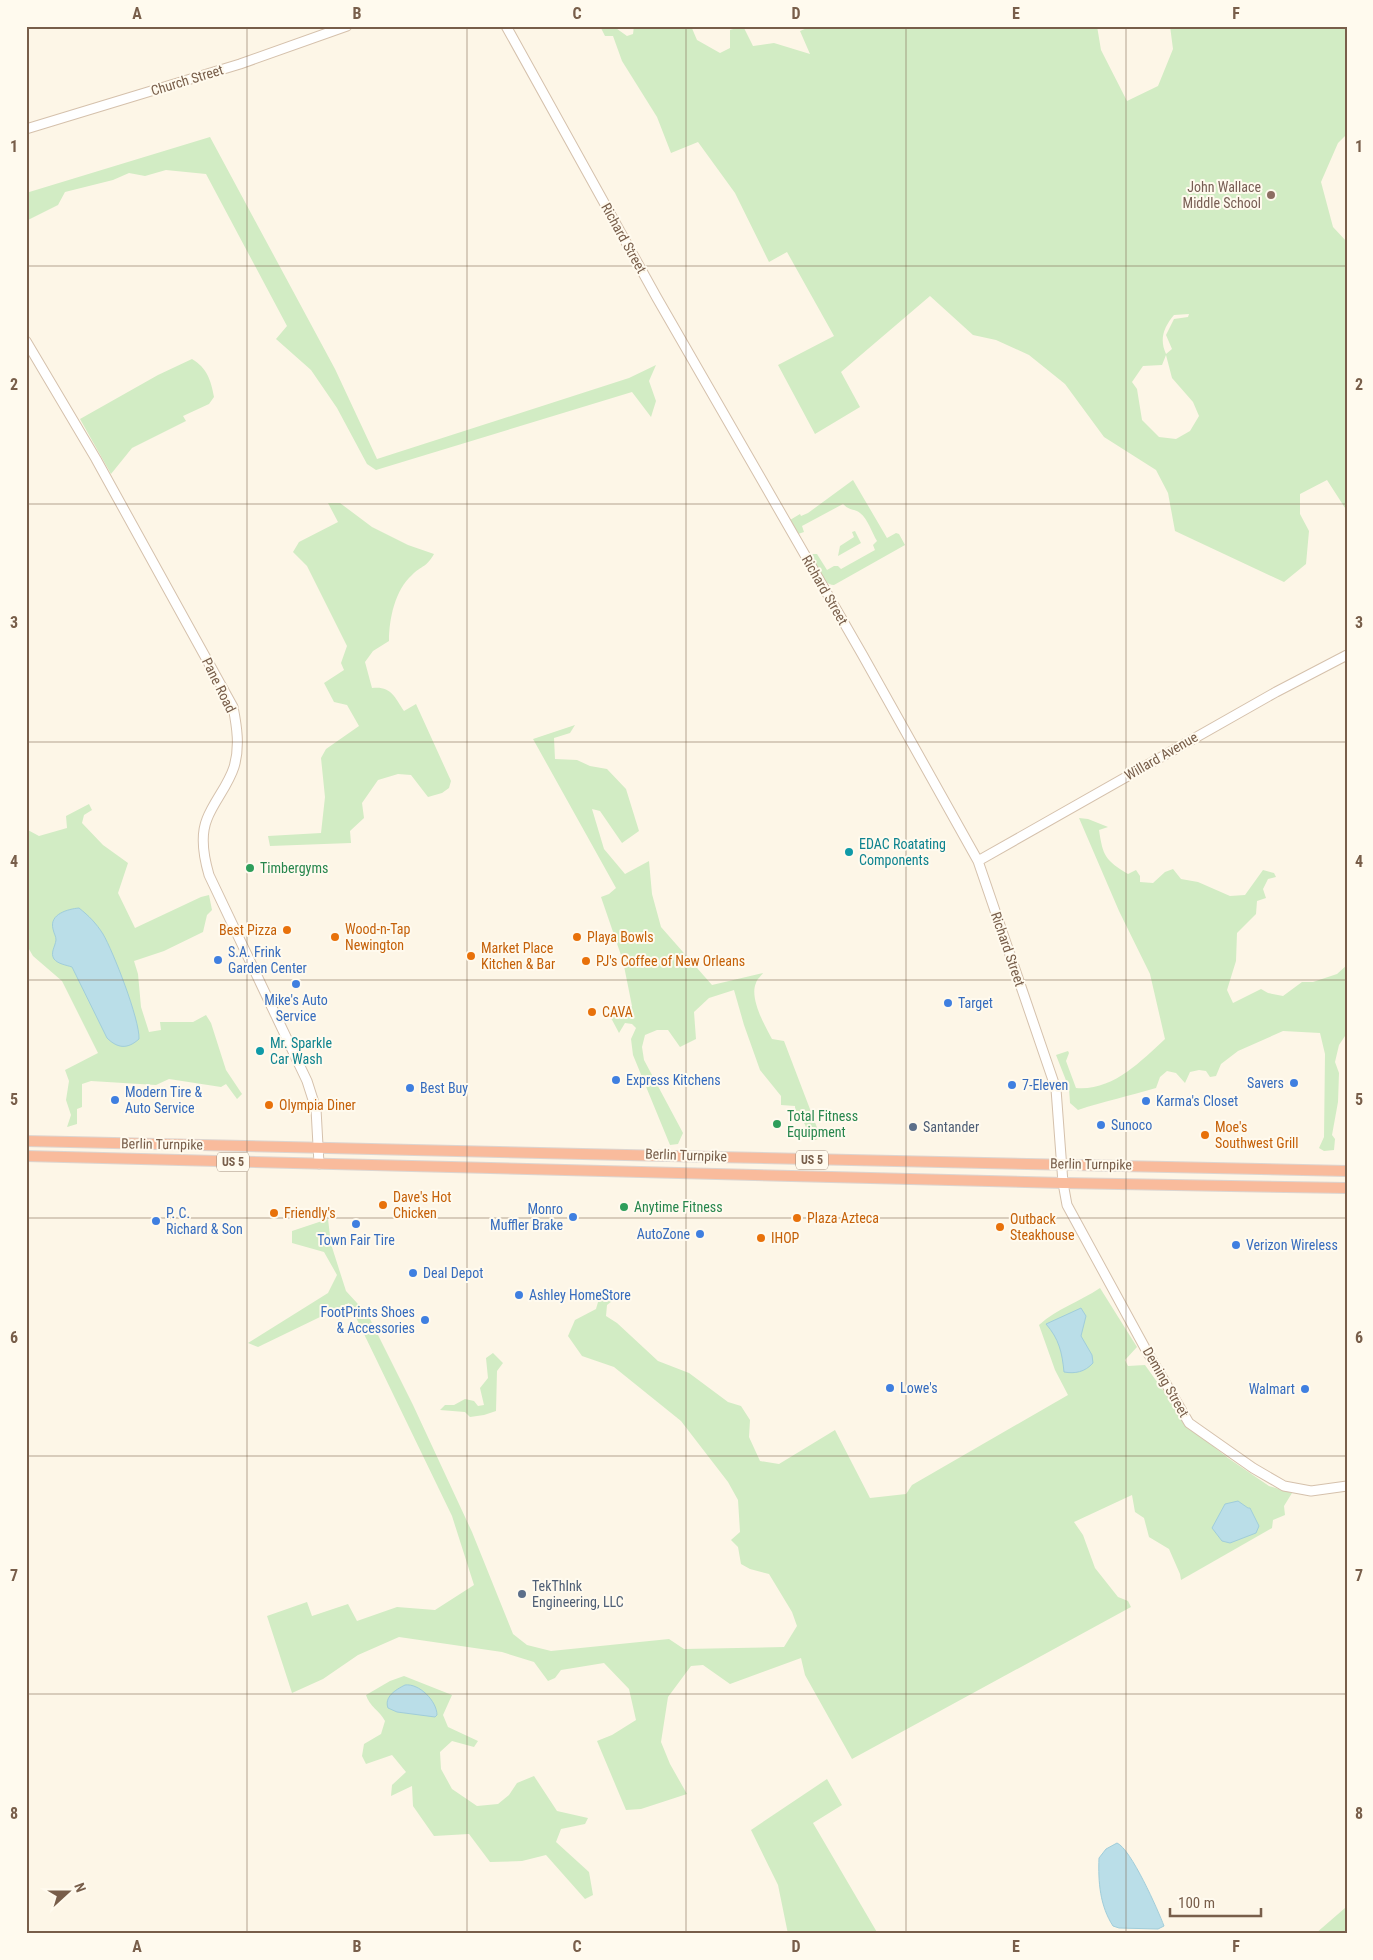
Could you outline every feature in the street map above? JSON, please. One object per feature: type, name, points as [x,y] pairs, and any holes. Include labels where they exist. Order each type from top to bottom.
[{"type":"highway","name":"Berlin Turnpike","points":[[26,1141],[319,1147],[439,1152],[1347,1171]]},
{"type":"highway","points":[[598,1154],[600,1171]]},
{"type":"highway","name":"Berlin Turnpike","points":[[26,1156],[1064,1183],[1347,1188]]},
{"type":"highway","points":[[826,1160],[826,1177]]},
{"type":"highway","points":[[837,1160],[837,1177]]},
{"type":"street","name":"Church Street","points":[[26,129],[240,64],[347,26]]},
{"type":"street","name":"Richard Street","points":[[506,26],[657,298],[862,654],[978,862],[1056,1089],[1064,1183]]},
{"type":"street","name":"Pane Road","points":[[26,341],[96,459],[233,706],[238,744],[234,767],[206,820],[205,861],[212,883],[307,1081],[316,1109],[319,1164]]},
{"type":"street","name":"Willard Avenue","points":[[978,862],[1276,692],[1347,654]]},
{"type":"street","name":"Deming Street","points":[[1064,1183],[1067,1205],[1189,1423],[1253,1468],[1284,1486],[1311,1491],[1347,1486]]},
{"type":"green space","points":[[600,26],[613,26],[627,36],[633,34],[634,26],[649,26],[653,29],[660,29],[664,26],[691,26],[697,40],[720,53],[730,48],[730,30],[743,26],[753,46],[774,43],[810,54],[800,31],[812,26],[1097,26],[1101,50],[1127,101],[1158,86],[1173,49],[1170,26],[1347,26],[1347,134],[1338,143],[1321,182],[1333,227],[1347,242],[1347,511],[1327,480],[1300,494],[1300,514],[1309,531],[1306,564],[1284,582],[1175,531],[1168,493],[1156,470],[1104,437],[1065,384],[1029,355],[996,340],[973,335],[930,296],[841,372],[860,407],[815,434],[778,365],[834,336],[787,252],[769,262],[735,193],[698,142],[671,153],[657,117],[622,61],[613,36],[605,36]],"holes":[[[1189,314],[1188,317],[1174,319],[1166,335],[1172,349],[1166,354],[1163,338],[1168,324],[1174,315]],[[1166,355],[1172,378],[1193,402],[1199,416],[1190,431],[1176,439],[1159,437],[1142,420],[1137,389],[1132,382],[1143,366],[1162,365]]]},
{"type":"green space","points":[[210,137],[335,369],[377,459],[629,378],[656,365],[649,381],[656,401],[651,417],[632,392],[376,470],[367,464],[337,408],[311,370],[276,339],[287,326],[206,174],[166,170],[145,176],[129,173],[113,180],[65,192],[58,205],[26,221],[26,193]]},
{"type":"green space","points":[[192,359],[208,375],[214,397],[209,404],[183,416],[186,421],[132,448],[111,474],[80,419],[158,375]]},
{"type":"green space","points":[[853,480],[887,538],[896,533],[899,534],[905,545],[834,585],[826,582],[817,570],[811,557],[812,554],[817,554],[827,570],[834,566],[838,566],[841,569],[875,550],[873,545],[877,541],[863,516],[843,504],[802,526],[804,532],[798,534],[790,520],[800,514],[801,516],[808,513]]},
{"type":"green space","points":[[328,503],[340,503],[372,527],[408,545],[434,554],[426,564],[406,581],[394,605],[389,641],[373,651],[365,662],[372,688],[388,690],[404,711],[416,704],[451,781],[449,788],[442,793],[428,797],[411,775],[398,774],[378,780],[362,803],[364,818],[350,831],[351,843],[270,846],[268,836],[321,833],[325,797],[321,758],[326,749],[359,726],[347,705],[334,702],[324,683],[344,670],[341,663],[347,646],[307,566],[293,552],[299,542],[338,522]]},
{"type":"green space","points":[[855,531],[861,543],[838,556],[840,546],[854,537],[852,532]]},
{"type":"green space","points":[[575,725],[570,733],[554,738],[555,759],[577,760],[590,766],[607,769],[626,789],[639,831],[622,843],[600,811],[592,809],[604,849],[625,874],[649,861],[652,894],[661,927],[712,985],[763,973],[757,980],[754,989],[756,1004],[772,1039],[784,1041],[821,1138],[812,1141],[799,1111],[795,1111],[795,1106],[781,1105],[781,1096],[760,1070],[734,990],[709,998],[694,1012],[696,1039],[680,1047],[668,1030],[657,1030],[645,1035],[642,1047],[644,1060],[683,1133],[678,1144],[670,1145],[633,1055],[631,1039],[636,1028],[632,1024],[625,1023],[619,1033],[610,1016],[632,1006],[623,961],[601,897],[609,894],[616,888],[533,739]]},
{"type":"green space","points":[[89,804],[92,810],[84,815],[82,823],[103,845],[128,863],[118,893],[135,928],[209,895],[212,910],[207,915],[203,932],[164,951],[134,961],[138,974],[141,1007],[149,1032],[161,1030],[160,1022],[193,1022],[206,1015],[211,1023],[226,1070],[242,1094],[237,1099],[226,1084],[221,1087],[169,1079],[156,1085],[91,1081],[82,1084],[82,1107],[77,1109],[77,1124],[67,1127],[71,1115],[66,1100],[69,1081],[65,1070],[98,1053],[62,981],[33,956],[26,944],[26,829],[39,836],[67,828],[66,816]]},
{"type":"green space","points":[[1079,818],[1088,819],[1108,827],[1099,830],[1106,856],[1114,865],[1128,874],[1136,870],[1140,876],[1140,882],[1153,883],[1165,872],[1173,869],[1181,879],[1198,882],[1230,896],[1245,895],[1263,870],[1274,873],[1276,877],[1268,879],[1263,889],[1266,898],[1257,901],[1256,914],[1237,933],[1236,961],[1227,990],[1233,1003],[1261,989],[1268,993],[1283,996],[1302,982],[1313,982],[1337,974],[1347,965],[1347,1033],[1339,1045],[1335,1062],[1339,1073],[1338,1102],[1332,1135],[1335,1139],[1334,1150],[1324,1151],[1319,1148],[1324,1137],[1325,1054],[1320,1033],[1283,1031],[1238,1051],[1221,1064],[1216,1076],[1210,1077],[1206,1071],[1190,1072],[1185,1083],[1176,1073],[1167,1071],[1160,1077],[1156,1088],[1078,1110],[1070,1103],[1069,1088],[1056,1055],[1068,1051],[1066,1061],[1076,1088],[1089,1088],[1114,1080],[1125,1073],[1165,1039],[1150,974],[1119,911]]},
{"type":"green space","points":[[328,1219],[331,1244],[346,1291],[368,1315],[413,1405],[472,1532],[513,1634],[527,1645],[551,1651],[669,1639],[684,1649],[784,1647],[797,1626],[792,1612],[769,1574],[750,1569],[741,1564],[738,1547],[731,1540],[740,1532],[738,1500],[728,1482],[681,1421],[614,1367],[582,1356],[568,1336],[575,1320],[596,1309],[598,1302],[616,1290],[616,1298],[607,1305],[606,1316],[617,1323],[658,1361],[689,1373],[728,1402],[741,1406],[750,1420],[749,1437],[760,1461],[779,1464],[835,1430],[870,1498],[906,1494],[912,1485],[1068,1395],[1055,1370],[1039,1325],[1054,1314],[1100,1288],[1137,1347],[1125,1360],[1128,1366],[1145,1365],[1190,1428],[1228,1458],[1269,1486],[1292,1493],[1284,1506],[1285,1515],[1273,1520],[1272,1528],[1181,1580],[1169,1549],[1149,1537],[1144,1518],[1135,1512],[1132,1495],[1074,1522],[1083,1535],[1095,1568],[1118,1597],[1128,1601],[1131,1607],[852,1759],[805,1675],[801,1658],[730,1684],[703,1665],[691,1666],[668,1697],[661,1742],[670,1764],[687,1794],[641,1809],[626,1810],[597,1741],[612,1735],[636,1720],[629,1689],[604,1663],[561,1670],[555,1678],[548,1681],[534,1662],[502,1652],[399,1637],[358,1655],[323,1679],[292,1693],[267,1616],[307,1602],[312,1616],[348,1604],[357,1621],[397,1607],[435,1610],[474,1585],[452,1516],[349,1303],[258,1347],[248,1343],[328,1293],[337,1275],[324,1252],[292,1243],[292,1231]]},
{"type":"green space","points":[[493,1353],[503,1363],[497,1371],[496,1411],[470,1417],[465,1412],[440,1410],[445,1405],[454,1405],[465,1399],[474,1401],[478,1406],[484,1405],[480,1388],[488,1378],[486,1358]]},
{"type":"green space","points":[[404,1676],[452,1695],[443,1715],[448,1727],[478,1741],[474,1747],[452,1741],[440,1752],[441,1769],[452,1789],[477,1806],[498,1804],[509,1795],[517,1783],[534,1776],[557,1811],[588,1818],[585,1824],[561,1829],[556,1842],[589,1872],[593,1895],[585,1899],[546,1855],[522,1861],[490,1862],[469,1834],[434,1836],[413,1806],[412,1786],[391,1796],[392,1785],[406,1772],[392,1755],[366,1764],[362,1756],[364,1744],[381,1734],[385,1721],[366,1695],[390,1681]]},
{"type":"green space","points":[[827,1779],[842,1805],[813,1823],[878,1934],[788,1934],[778,1885],[751,1830]]},
{"type":"green space","points":[[1347,1905],[1347,1934],[1315,1934],[1345,1908]]},
{"type":"water","points":[[79,908],[98,926],[119,970],[131,1002],[138,1030],[139,1039],[131,1045],[119,1046],[107,1038],[72,967],[58,962],[53,957],[56,940],[53,929],[54,920],[60,913]]},
{"type":"water","points":[[1081,1308],[1086,1316],[1081,1336],[1092,1355],[1093,1363],[1080,1372],[1064,1372],[1059,1346],[1046,1324]]},
{"type":"water","points":[[1238,1501],[1250,1508],[1259,1526],[1256,1533],[1230,1543],[1222,1541],[1212,1528],[1225,1504]]},
{"type":"water","points":[[405,1685],[416,1687],[431,1699],[436,1710],[437,1715],[435,1717],[397,1712],[388,1708],[389,1697]]},
{"type":"water","points":[[1117,1843],[1123,1848],[1136,1868],[1164,1926],[1158,1929],[1119,1928],[1113,1926],[1105,1910],[1101,1894],[1099,1858],[1106,1849]]},
{"type":"place","name":"John Wallace Middle School","points":[[1271,195]]},
{"type":"place","name":"EDAC Roatating Components","points":[[849,852]]},
{"type":"place","name":"Timbergyms","points":[[250,868]]},
{"type":"place","name":"Best Pizza","points":[[287,930]]},
{"type":"place","name":"Wood-n-Tap Newington","points":[[335,937]]},
{"type":"place","name":"Playa Bowls","points":[[577,937]]},
{"type":"place","name":"Market Place Kitchen & Bar","points":[[471,956]]},
{"type":"place","name":"S.A. Frink Garden Center","points":[[218,960]]},
{"type":"place","name":"PJ's Coffee of New Orleans","points":[[586,961]]},
{"type":"place","name":"Mike's Auto Service","points":[[296,984]]},
{"type":"place","name":"Target","points":[[948,1003]]},
{"type":"place","name":"CAVA","points":[[592,1012]]},
{"type":"place","name":"Mr. Sparkle Car Wash","points":[[260,1051]]},
{"type":"place","name":"Express Kitchens","points":[[616,1080]]},
{"type":"place","name":"Savers","points":[[1294,1083]]},
{"type":"place","name":"7-Eleven","points":[[1012,1085]]},
{"type":"place","name":"Best Buy","points":[[410,1088]]},
{"type":"place","name":"Modern Tire & Auto Service","points":[[115,1100]]},
{"type":"place","name":"Karma's Closet","points":[[1146,1101]]},
{"type":"place","name":"Olympia Diner","points":[[269,1105]]},
{"type":"place","name":"Total Fitness Equipment","points":[[777,1124]]},
{"type":"place","name":"Sunoco","points":[[1101,1125]]},
{"type":"place","name":"Santander","points":[[913,1127]]},
{"type":"place","name":"Moe's Southwest Grill","points":[[1205,1135]]},
{"type":"place","name":"Dave's Hot Chicken","points":[[383,1205]]},
{"type":"place","name":"Anytime Fitness","points":[[624,1207]]},
{"type":"place","name":"Friendly's","points":[[274,1213]]},
{"type":"place","name":"Monro Muffler Brake","points":[[573,1217]]},
{"type":"place","name":"Plaza Azteca","points":[[797,1218]]},
{"type":"place","name":"P. C. Richard & Son","points":[[156,1221]]},
{"type":"place","name":"Town Fair Tire","points":[[356,1224]]},
{"type":"place","name":"Outback Steakhouse","points":[[1000,1227]]},
{"type":"place","name":"AutoZone","points":[[700,1234]]},
{"type":"place","name":"IHOP","points":[[761,1238]]},
{"type":"place","name":"Verizon Wireless","points":[[1236,1245]]},
{"type":"place","name":"Deal Depot","points":[[413,1273]]},
{"type":"place","name":"Ashley HomeStore","points":[[519,1295]]},
{"type":"place","name":"FootPrints Shoes & Accessories","points":[[425,1320]]},
{"type":"place","name":"Lowe's","points":[[890,1388]]},
{"type":"place","name":"Walmart","points":[[1305,1389]]},
{"type":"place","name":"TekThInk Engineering, LLC","points":[[522,1594]]}]
